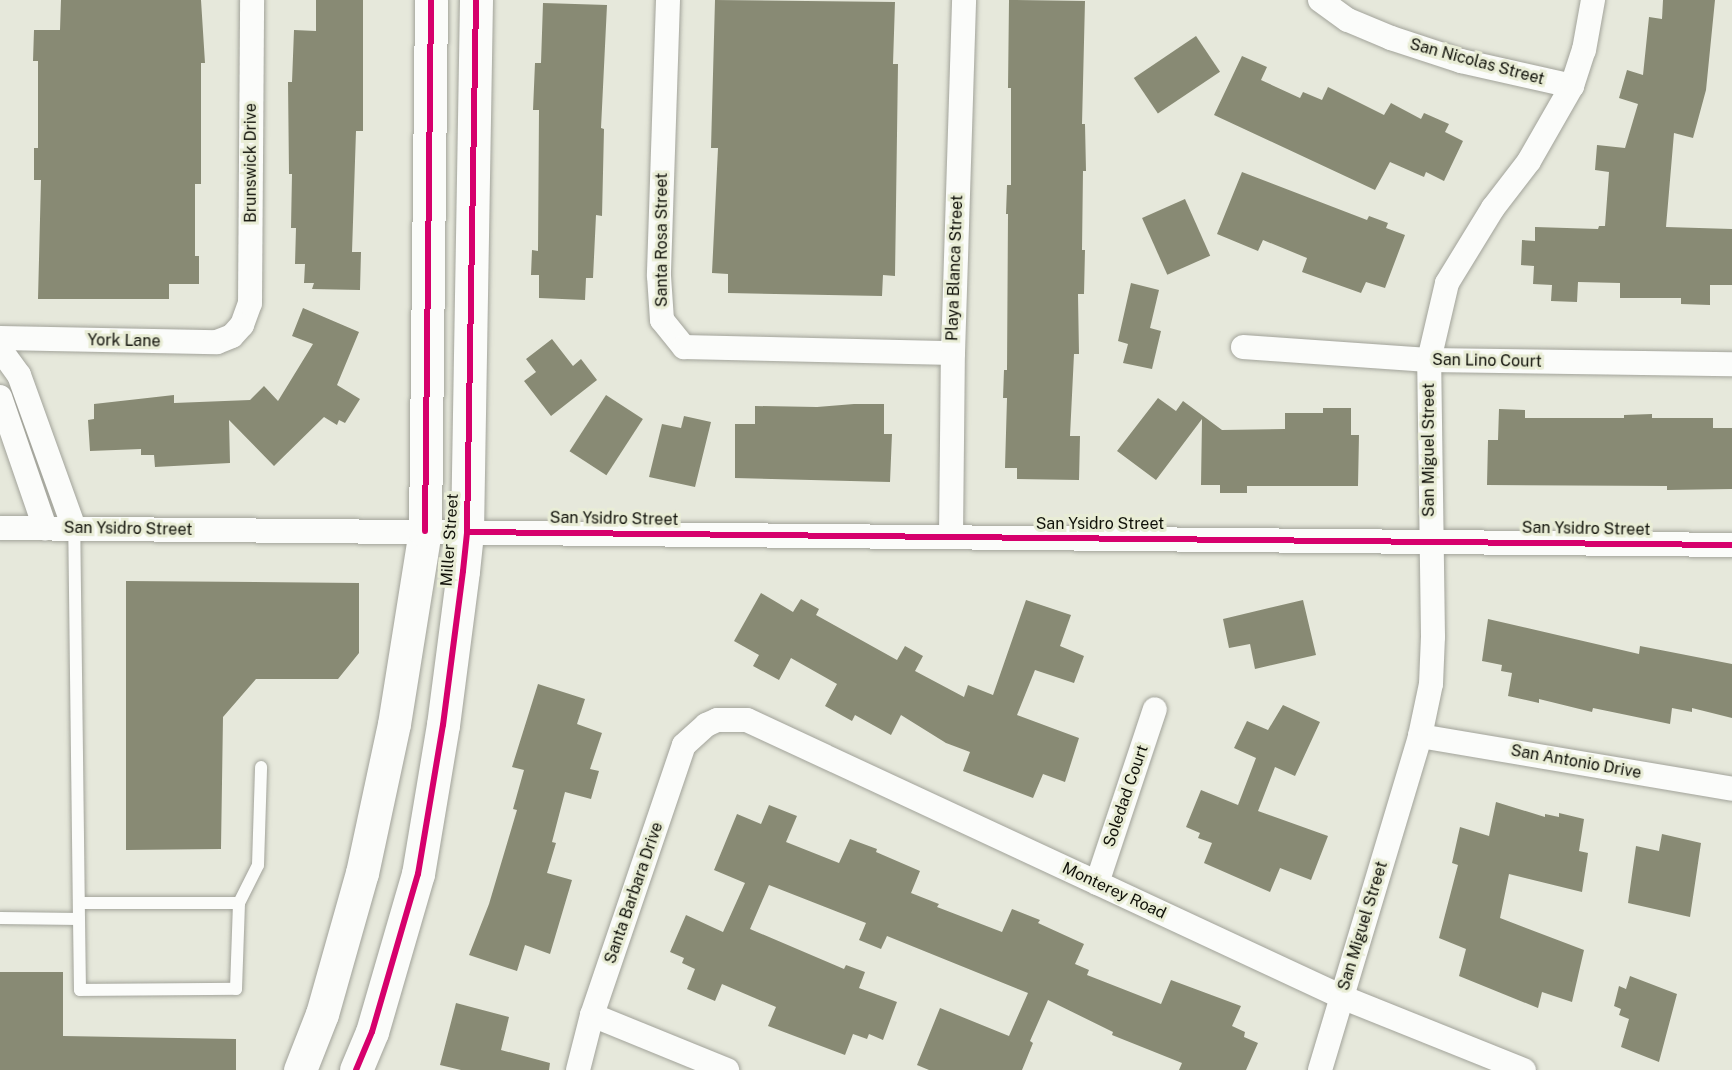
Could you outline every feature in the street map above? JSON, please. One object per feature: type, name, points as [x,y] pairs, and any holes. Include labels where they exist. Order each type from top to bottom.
[{"type":"street","name":"Brunswick Drive","points":[[242,325],[250,303],[252,0]]},
{"type":"street","name":"Miller Street","points":[[300,1070],[322,1014],[362,873],[394,724],[425,531],[431,0]]},
{"type":"street","name":"Miller Street","points":[[356,1070],[372,1032],[418,874],[443,725],[467,532],[476,0]]},
{"type":"street","name":"Santa Rosa Street","points":[[668,0],[659,276],[662,320],[684,347],[953,353]]},
{"type":"street","name":"Playa Blanca Street","points":[[951,536],[953,353],[964,0]]},
{"type":"street","name":"San Nicolas Street","points":[[1320,0],[1348,20],[1391,38],[1461,61],[1572,86]]},
{"type":"street","name":"San Miguel Street","points":[[1320,1070],[1420,736],[1431,672],[1433,637],[1429,540],[1429,360],[1447,283],[1493,208],[1529,161],[1572,86],[1584,50],[1593,0]]},
{"type":"street","name":"York Lane","points":[[0,338],[217,342],[232,336],[242,325]]},
{"type":"street","name":"San Lino Court","points":[[1243,347],[1429,360],[1732,364]]},
{"type":"street","points":[[0,349],[19,375],[74,528]]},
{"type":"street","points":[[0,398],[45,528]]},
{"type":"street","name":"San Ysidro Street","points":[[0,528],[1429,540],[1732,545]]},
{"type":"street","name":"Soledad Court","points":[[1097,883],[1155,709]]},
{"type":"street","name":"Monterey Road","points":[[706,725],[717,720],[747,720],[1342,997],[1524,1070]]},
{"type":"street","name":"Santa Barbara Drive","points":[[578,1070],[592,1015],[684,745],[706,725]]},
{"type":"street","name":"San Antonio Drive","points":[[1420,736],[1732,789]]},
{"type":"street","points":[[592,1015],[727,1070]]},
{"type":"lane","points":[[74,528],[80,990],[236,988],[239,903],[258,865],[261,767]]},
{"type":"lane","points":[[79,903],[239,903]]},
{"type":"lane","points":[[0,918],[79,919]]},
{"type":"building","points":[[61,0],[201,0],[205,63],[201,63],[201,184],[195,184],[195,256],[199,256],[199,284],[169,284],[169,299],[38,299],[41,180],[34,180],[34,148],[38,148],[38,61],[33,61],[34,30],[60,30]]},
{"type":"building","points":[[316,0],[363,0],[363,131],[356,131],[352,252],[361,252],[360,290],[312,289],[314,283],[304,283],[305,264],[295,264],[296,228],[291,228],[292,174],[289,174],[288,82],[292,82],[294,30],[316,31]]},
{"type":"building","points":[[715,0],[895,2],[893,64],[898,64],[895,276],[883,275],[882,296],[728,293],[728,274],[712,273],[718,148],[711,148]]},
{"type":"building","points":[[1009,0],[1085,1],[1082,124],[1085,124],[1086,171],[1083,171],[1084,294],[1078,294],[1079,354],[1074,354],[1070,436],[1080,436],[1079,480],[1017,479],[1017,468],[1005,468],[1007,398],[1003,398],[1004,370],[1007,370],[1008,214],[1006,214],[1007,185],[1011,185],[1011,88],[1008,88]]},
{"type":"building","points":[[1663,0],[1715,0],[1706,90],[1693,138],[1674,133],[1666,227],[1732,229],[1732,285],[1710,285],[1710,305],[1681,304],[1681,298],[1620,298],[1620,283],[1578,282],[1577,302],[1551,301],[1552,285],[1533,284],[1534,266],[1521,265],[1522,240],[1535,241],[1535,227],[1598,229],[1599,226],[1605,226],[1609,172],[1595,170],[1597,145],[1625,148],[1638,104],[1619,98],[1627,70],[1643,75],[1649,17],[1662,19]]},
{"type":"building","points":[[543,3],[607,5],[601,128],[604,129],[602,216],[596,215],[593,278],[586,278],[585,300],[539,298],[539,275],[531,275],[532,250],[538,251],[539,110],[533,110],[535,63],[541,63]]},
{"type":"building","points":[[1196,36],[1220,72],[1158,114],[1134,78]]},
{"type":"building","points":[[1242,56],[1267,67],[1261,80],[1300,98],[1303,92],[1322,100],[1328,87],[1384,115],[1391,103],[1421,119],[1424,113],[1449,124],[1445,132],[1463,141],[1444,181],[1426,172],[1424,177],[1390,162],[1375,190],[1214,115]]},
{"type":"building","points":[[1242,172],[1367,220],[1369,216],[1388,223],[1386,228],[1405,235],[1385,288],[1366,282],[1361,293],[1302,272],[1307,258],[1263,240],[1258,251],[1217,234]]},
{"type":"building","points":[[1185,199],[1210,256],[1167,275],[1142,218]]},
{"type":"building","points":[[1131,283],[1159,290],[1150,328],[1161,331],[1152,369],[1123,363],[1128,344],[1118,341]]},
{"type":"building","points":[[303,308],[359,332],[337,385],[360,399],[345,423],[339,420],[337,425],[324,417],[274,466],[229,420],[230,463],[155,467],[154,455],[141,455],[141,449],[90,451],[88,420],[94,419],[94,404],[174,395],[174,403],[250,400],[264,386],[278,401],[313,344],[292,336]]},
{"type":"building","points":[[552,339],[573,366],[581,359],[597,380],[551,416],[524,381],[536,372],[526,359]]},
{"type":"building","points":[[606,395],[643,419],[606,475],[570,451]]},
{"type":"building","points":[[1158,398],[1176,411],[1183,401],[1222,430],[1285,429],[1285,413],[1323,413],[1323,408],[1351,408],[1351,435],[1359,435],[1358,486],[1247,486],[1247,493],[1220,493],[1220,485],[1201,485],[1202,419],[1156,480],[1117,451]]},
{"type":"building","points":[[884,404],[884,434],[892,434],[890,482],[735,478],[735,424],[755,424],[755,406],[817,407]]},
{"type":"building","points":[[1499,409],[1525,410],[1525,418],[1624,418],[1624,415],[1652,414],[1652,418],[1713,418],[1713,428],[1732,428],[1732,489],[1667,490],[1667,486],[1487,485],[1488,440],[1498,440]]},
{"type":"building","points":[[684,416],[711,422],[695,487],[649,477],[662,424],[681,428]]},
{"type":"building","points":[[126,581],[359,583],[359,653],[338,679],[256,679],[223,717],[221,849],[126,850]]},
{"type":"building","points":[[761,593],[793,612],[801,599],[819,609],[816,615],[897,660],[905,646],[923,656],[915,671],[964,697],[968,685],[993,695],[1026,600],[1071,615],[1060,646],[1084,656],[1074,683],[1035,670],[1017,715],[1079,738],[1065,782],[1043,774],[1033,798],[963,771],[970,752],[946,743],[901,715],[891,735],[855,715],[852,721],[825,706],[837,684],[791,658],[779,680],[753,666],[759,655],[734,641]]},
{"type":"building","points":[[1303,600],[1316,655],[1255,669],[1250,644],[1229,648],[1223,619]]},
{"type":"building","points":[[1488,619],[1639,654],[1640,646],[1732,664],[1732,718],[1692,708],[1692,712],[1672,708],[1670,724],[1593,708],[1592,712],[1539,699],[1539,703],[1508,696],[1512,673],[1501,671],[1502,665],[1482,661]]},
{"type":"building","points":[[538,684],[585,699],[577,724],[602,733],[590,769],[599,771],[591,799],[565,792],[552,842],[556,843],[547,873],[572,880],[550,954],[525,945],[517,971],[469,955],[489,904],[517,810],[513,809],[524,770],[512,767]]},
{"type":"building","points":[[1283,705],[1320,722],[1295,776],[1275,767],[1258,811],[1328,836],[1311,880],[1280,868],[1270,892],[1204,863],[1212,843],[1198,838],[1200,833],[1186,827],[1201,790],[1238,805],[1256,758],[1234,748],[1247,721],[1268,730]]},
{"type":"building","points":[[1496,802],[1545,817],[1545,814],[1559,817],[1559,813],[1584,819],[1579,851],[1588,853],[1582,892],[1509,874],[1500,918],[1584,950],[1572,1002],[1542,992],[1538,1008],[1459,976],[1466,949],[1439,938],[1458,865],[1452,863],[1460,827],[1489,836]]},
{"type":"building","points":[[769,805],[797,816],[786,842],[839,863],[850,839],[877,849],[876,852],[920,871],[911,893],[939,904],[937,907],[1002,932],[1012,909],[1040,920],[1038,923],[1084,944],[1075,964],[1089,970],[1087,975],[1161,1004],[1171,980],[1241,1006],[1232,1026],[1245,1032],[1244,1037],[1258,1043],[1246,1070],[1179,1070],[1182,1063],[1112,1035],[1113,1032],[1048,1000],[1030,1041],[1033,1043],[1022,1070],[929,1070],[917,1065],[940,1008],[1009,1036],[1028,993],[887,936],[881,949],[859,940],[866,923],[769,885],[750,929],[844,969],[846,965],[865,972],[859,988],[897,1002],[883,1040],[869,1034],[867,1039],[853,1034],[845,1055],[768,1026],[776,1007],[722,984],[715,1001],[687,989],[695,969],[682,963],[684,958],[670,952],[686,915],[723,932],[745,883],[714,870],[737,814],[761,824]]},
{"type":"building","points":[[1662,834],[1701,843],[1690,917],[1628,903],[1636,846],[1659,851]]},
{"type":"building","points":[[0,972],[63,972],[63,1036],[236,1039],[236,1070],[0,1070]]},
{"type":"building","points":[[1630,976],[1677,994],[1659,1062],[1621,1047],[1629,1019],[1619,1015],[1621,1009],[1614,1006],[1619,986],[1626,989]]},
{"type":"building","points":[[456,1003],[509,1017],[501,1050],[550,1063],[549,1070],[461,1070],[440,1065]]},
{"type":"cycle path","points":[[425,531],[431,0]]},
{"type":"cycle path","points":[[356,1070],[372,1032],[418,874],[443,725],[463,571],[467,532],[476,0]]},
{"type":"cycle path","points":[[467,532],[1732,545]]}]
